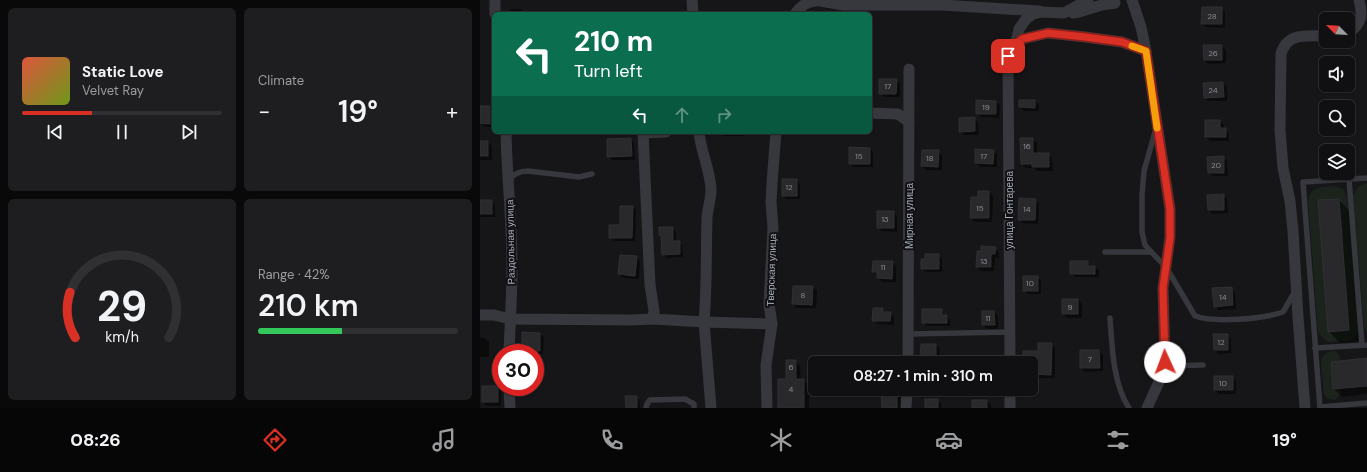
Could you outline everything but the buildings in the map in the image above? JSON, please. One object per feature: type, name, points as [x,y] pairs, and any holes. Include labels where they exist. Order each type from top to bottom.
[{"type":"street","points":[[495,0],[495,12]]},
{"type":"street","points":[[692,0],[693,12]]},
{"type":"street","points":[[792,0],[795,12]]},
{"type":"street","points":[[797,12],[805,4],[815,0],[844,5],[942,5],[1064,13],[1079,12],[1112,2],[1134,5],[1146,51],[1170,209],[1170,238],[1163,288],[1164,366],[1163,373],[1147,408]]},
{"type":"street","points":[[1064,13],[1088,0]]},
{"type":"street","points":[[1355,29],[1362,16],[1359,0]]},
{"type":"street","points":[[1001,8],[1015,16],[1019,28]]},
{"type":"street","points":[[1014,45],[1019,28],[1026,19],[1033,14],[1042,12]]},
{"type":"street","points":[[1355,31],[1367,27]]},
{"type":"street","points":[[1014,45],[1022,39],[1048,33],[1122,42],[1146,51]]},
{"type":"street","points":[[1305,408],[1291,209],[1283,168],[1280,130],[1281,54],[1283,47],[1294,37],[1319,36]]},
{"type":"street","name":"улица Гонтарева","points":[[1010,356],[1008,56],[1014,45]]},
{"type":"street","name":"Мирная улица","points":[[908,356],[909,70]]},
{"type":"street","points":[[872,113],[898,114],[909,122]]},
{"type":"street","name":"Раздольная улица","points":[[506,134],[512,269],[509,344]]},
{"type":"street","points":[[643,134],[650,285],[654,311],[653,319]]},
{"type":"street","points":[[699,134],[701,149],[710,177],[711,190],[708,215],[704,322],[711,408]]},
{"type":"street","name":"Тверская улица","points":[[767,408],[766,365],[772,324],[769,304],[773,228],[771,202],[776,134]]},
{"type":"street","points":[[480,315],[494,315],[510,318],[653,319],[772,324]]},
{"type":"street","points":[[509,396],[510,408]]},
{"type":"street","points":[[906,408],[907,396]]},
{"type":"street","points":[[1010,396],[1010,408]]},
{"type":"lane","points":[[1157,126],[1144,171],[1142,232],[1145,245],[1166,267],[1195,316],[1203,318],[1232,319],[1272,316],[1283,312],[1296,287]]},
{"type":"lane","points":[[508,180],[520,171],[543,172],[579,177],[592,174]]},
{"type":"lane","points":[[1355,179],[1367,178]]},
{"type":"lane","points":[[1334,180],[1303,182],[1320,408],[1367,403]]},
{"type":"lane","points":[[1316,348],[1364,345],[1349,180]]},
{"type":"lane","points":[[1106,252],[1152,252]]},
{"type":"lane","points":[[1110,318],[1113,356],[1122,394],[1129,408]]},
{"type":"lane","points":[[909,334],[1010,332]]},
{"type":"lane","points":[[1164,366],[1203,365]]},
{"type":"lane","points":[[646,408],[650,400],[685,399],[694,404],[694,408]]},
{"type":"shaded area","points":[[1367,183],[1367,332],[1364,326],[1353,196],[1358,187]]},
{"type":"shaded area","points":[[1335,186],[1343,189],[1347,197],[1359,328],[1356,336],[1352,340],[1329,342],[1318,332],[1308,200],[1312,192],[1318,188]]},
{"type":"shaded area","points":[[1333,351],[1340,357],[1340,361],[1331,362],[1333,389],[1341,388],[1340,395],[1335,400],[1327,398],[1324,394],[1321,361],[1325,354]]},
{"type":"slow traffic","points":[[1132,46],[1146,51],[1157,128]]},
{"type":"route","points":[[1008,56],[1014,45],[1022,39],[1048,33],[1122,42],[1146,51],[1170,209],[1170,238],[1163,288],[1165,362]]}]
